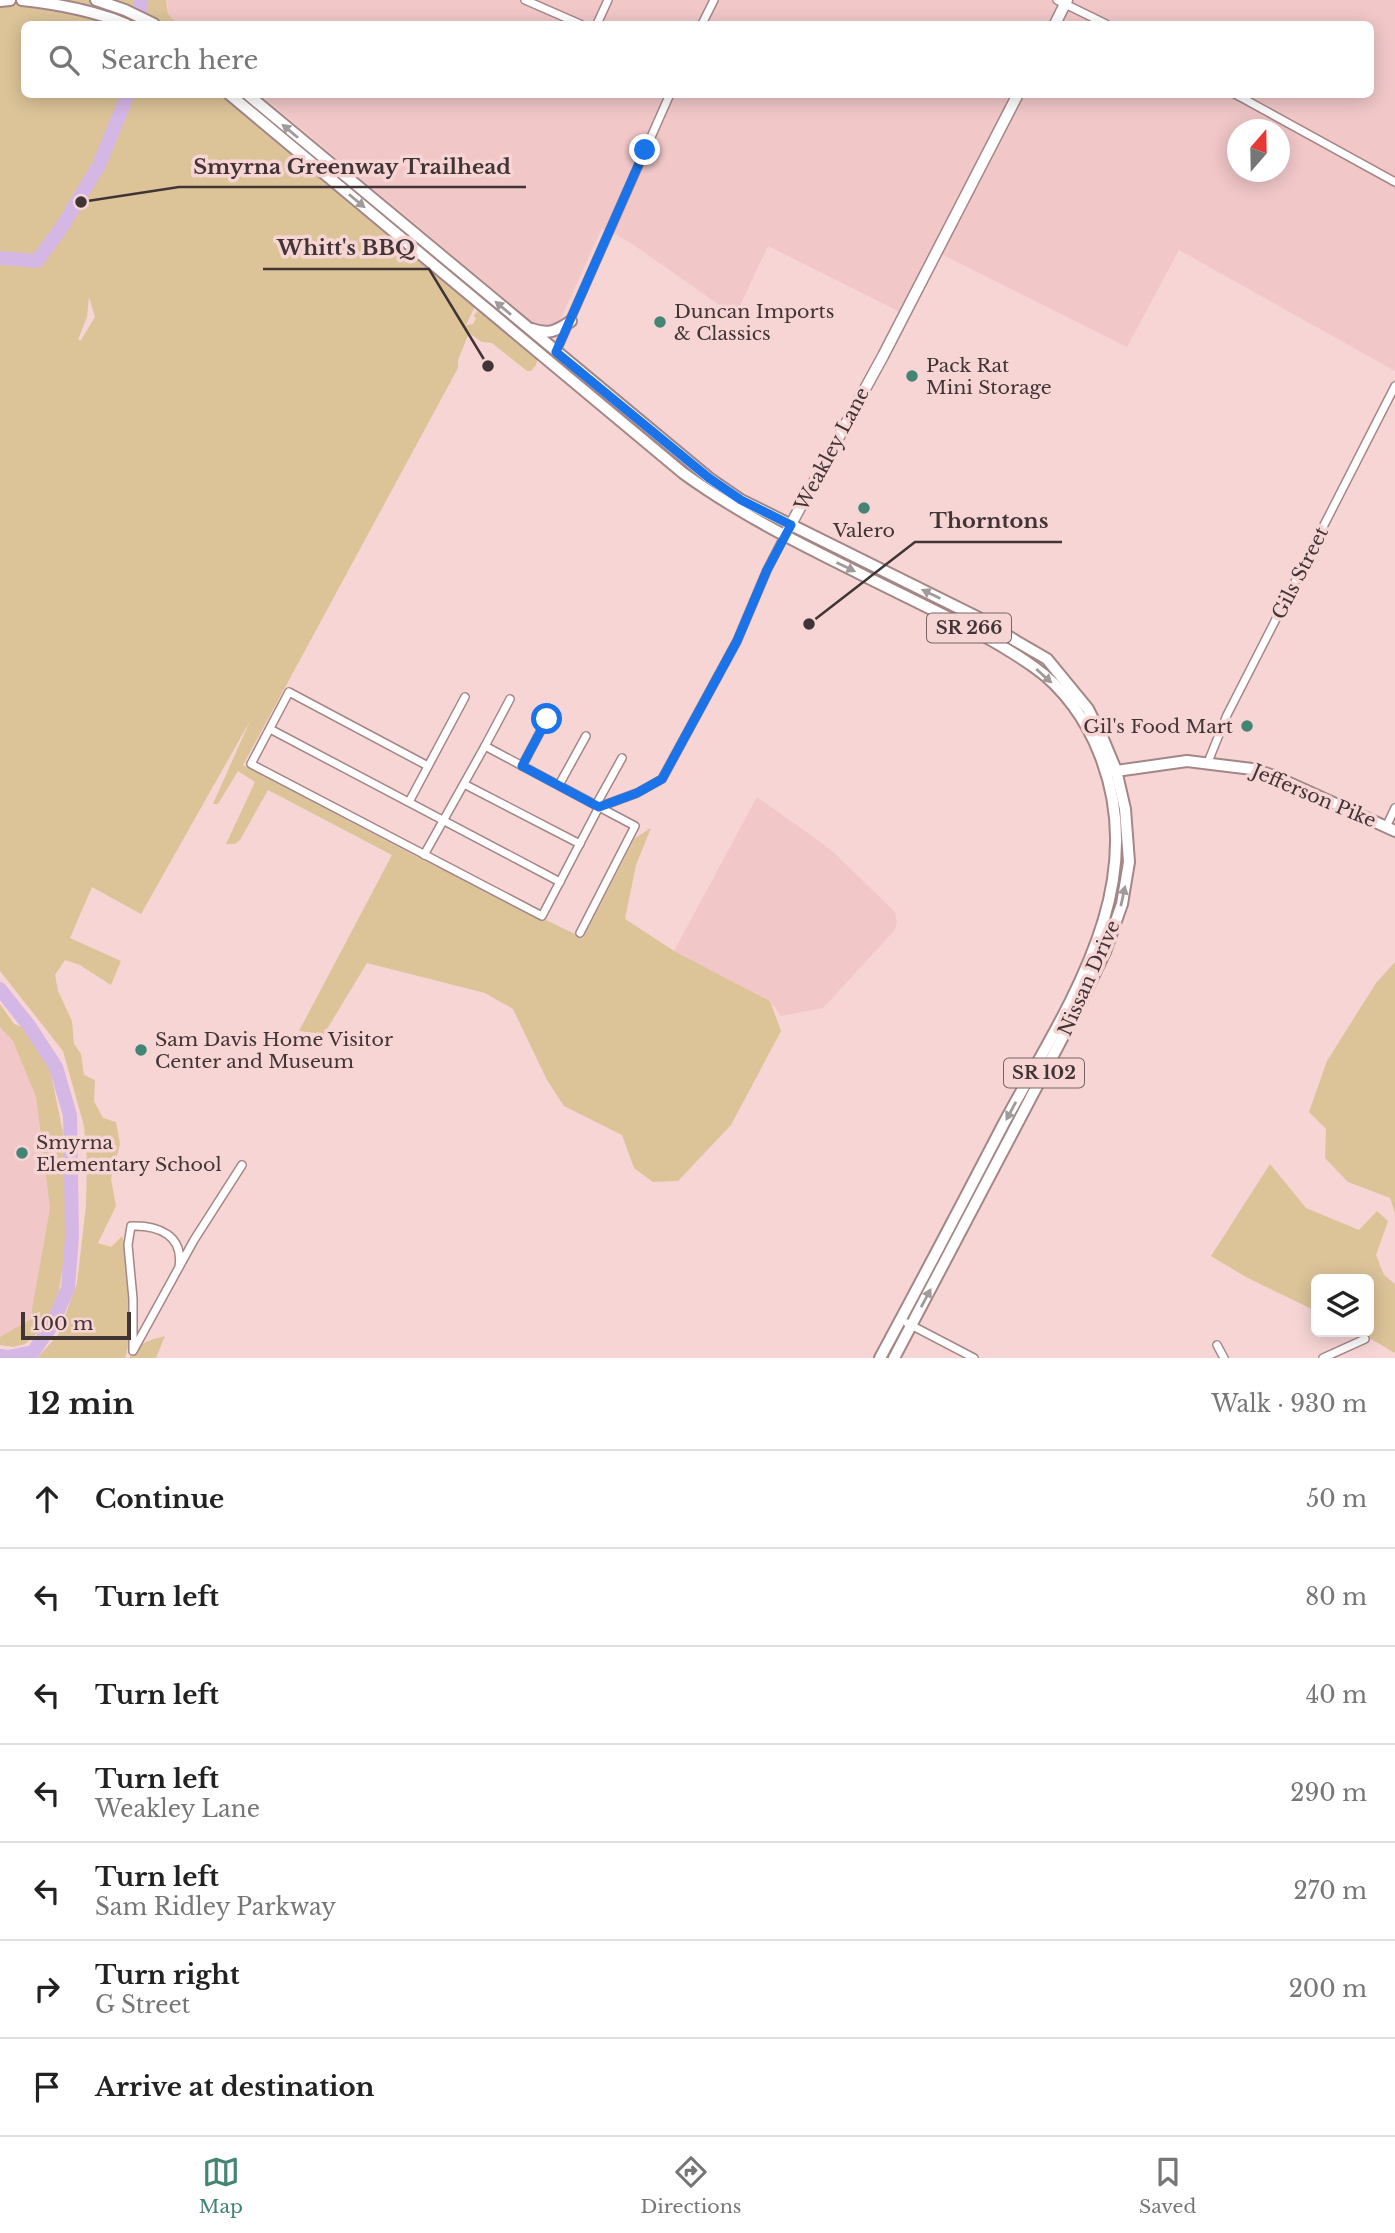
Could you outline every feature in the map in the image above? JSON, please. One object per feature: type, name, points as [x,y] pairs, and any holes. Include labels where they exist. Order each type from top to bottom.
[{"type":"main road","points":[[0,1],[9,0]]},
{"type":"main road","points":[[22,0],[63,4],[116,21]]},
{"type":"main road","points":[[96,0],[147,21]]},
{"type":"main road","points":[[1056,21],[1063,1]]},
{"type":"main road","name":"SR 266","points":[[234,98],[552,356],[709,478],[741,500],[976,617],[1047,659],[1088,709],[1104,738],[1111,771]]},
{"type":"main road","name":"SR 266","points":[[252,98],[524,326],[552,356],[683,473],[723,502],[784,537],[991,638],[1037,669],[1062,692],[1080,717],[1111,771]]},
{"type":"main road","name":"Weakley Lane","points":[[784,537],[883,356],[1016,98]]},
{"type":"main road","points":[[524,326],[542,332],[554,332],[570,321]]},
{"type":"main road","name":"Jefferson Pike","points":[[1111,771],[1168,762],[1209,762],[1252,769],[1274,776],[1390,829]]},
{"type":"main road","name":"Nissan Drive","points":[[880,1358],[906,1323],[1105,952],[1122,904],[1129,862],[1125,809],[1111,771]]},
{"type":"main road","name":"Nissan Drive","points":[[894,1358],[906,1323]]},
{"type":"street","points":[[525,0],[573,21]]},
{"type":"street","points":[[598,21],[608,0]]},
{"type":"street","points":[[704,21],[714,0]]},
{"type":"street","points":[[1063,1],[1100,21]]},
{"type":"street","points":[[552,356],[668,98]]},
{"type":"street","points":[[1242,98],[1395,182]]},
{"type":"street","name":"Gils Street","points":[[1209,762],[1227,715],[1395,386]]},
{"type":"street","name":"Weakley Lane","points":[[598,806],[637,793],[662,779],[737,641],[784,537]]},
{"type":"street","points":[[428,766],[289,692],[251,764],[542,916],[622,758]]},
{"type":"street","points":[[409,802],[465,696]]},
{"type":"street","points":[[424,855],[510,699]]},
{"type":"street","points":[[522,766],[547,719]]},
{"type":"street","points":[[270,729],[560,882]]},
{"type":"street","points":[[559,785],[586,736]]},
{"type":"street","points":[[485,746],[635,826],[580,933]]},
{"type":"street","points":[[464,784],[580,844]]},
{"type":"street","points":[[1390,829],[1395,808]]},
{"type":"street","points":[[131,1354],[179,1267],[242,1165]]},
{"type":"street","points":[[131,1354],[133,1299],[128,1245],[131,1226],[149,1225],[164,1230],[181,1256],[179,1267]]},
{"type":"street","points":[[906,1323],[974,1358]]},
{"type":"street","points":[[1322,1358],[1365,1339]]},
{"type":"street","points":[[1217,1345],[1224,1358]]},
{"type":"shaded area","points":[[0,0],[166,0],[168,14],[174,21],[21,21],[21,98],[225,98],[476,304],[461,336],[467,325],[473,324],[476,318],[473,316],[480,309],[538,358],[531,371],[527,371],[492,343],[482,342],[469,333],[458,360],[458,368],[243,765],[413,855],[583,938],[635,838],[651,828],[636,865],[625,919],[674,951],[770,1001],[781,1031],[731,1125],[678,1181],[653,1182],[634,1168],[622,1135],[564,1106],[547,1080],[513,1009],[485,993],[367,963],[324,1034],[299,1031],[392,855],[268,790],[240,840],[235,844],[226,844],[255,782],[238,771],[218,804],[213,804],[250,721],[141,914],[92,887],[70,938],[121,961],[111,985],[80,965],[65,960],[55,975],[58,991],[72,1021],[74,1044],[81,1054],[84,1075],[95,1080],[94,1101],[103,1118],[116,1122],[120,1144],[111,1179],[116,1206],[98,1243],[111,1247],[122,1236],[125,1245],[131,1316],[129,1345],[125,1358],[37,1358],[58,1335],[77,1283],[86,1206],[87,1160],[84,1126],[63,1051],[0,971]],"holes":[[[89,297],[95,317],[81,340],[78,340],[87,317]]]},
{"type":"shaded area","points":[[167,0],[1395,0],[1395,371],[1179,250],[1127,347],[937,252],[904,314],[768,246],[735,316],[628,241],[602,228],[552,338],[265,98],[1374,98],[1374,21],[171,21]]},
{"type":"shaded area","points":[[757,797],[830,849],[895,912],[895,930],[823,1008],[781,1016],[770,1001],[674,951]]},
{"type":"shaded area","points":[[1395,962],[1395,1213],[1390,1198],[1348,1182],[1325,1158],[1326,1129],[1309,1112],[1327,1061],[1376,983]]},
{"type":"shaded area","points":[[0,1004],[14,1024],[28,1029],[49,1064],[63,1133],[69,1229],[57,1303],[41,1330],[25,1344],[13,1347],[0,1345],[0,1337],[30,1320],[50,1208],[36,1097],[13,1041],[0,1027]]},
{"type":"shaded area","name":"Smyrna Elementary School","points":[[0,1027],[13,1041],[36,1097],[50,1208],[30,1321],[0,1337]]},
{"type":"shaded area","points":[[1270,1164],[1306,1208],[1359,1230],[1377,1211],[1388,1221],[1376,1255],[1384,1275],[1395,1284],[1395,1353],[1368,1337],[1374,1337],[1374,1274],[1311,1274],[1311,1309],[1246,1277],[1211,1256]]},
{"type":"shaded area","points":[[165,1336],[156,1358],[129,1358],[140,1346]]},
{"type":"waterway","points":[[139,21],[141,0]]},
{"type":"waterway","points":[[0,258],[37,261],[62,227],[99,165],[126,98]]},
{"type":"waterway","points":[[0,989],[30,1027],[56,1067],[70,1115],[72,1236],[68,1288],[52,1325],[33,1352],[0,1356]]},
{"type":"place","name":"Smyrna Greenway Trailhead","points":[[81,202]]},
{"type":"place","name":"Duncan Imports & Classics","points":[[660,322]]},
{"type":"place","name":"Whitt's BBQ","points":[[488,366]]},
{"type":"place","name":"Pack Rat Mini Storage","points":[[912,376]]},
{"type":"place","name":"Valero","points":[[864,508]]},
{"type":"place","name":"Thorntons","points":[[809,624]]},
{"type":"place","name":"Gil's Food Mart","points":[[1247,726]]},
{"type":"place","name":"Sam Davis Home Visitor Center and Museum","points":[[141,1050]]},
{"type":"place","name":"Smyrna Elementary School","points":[[22,1153]]},
{"type":"route","points":[[547,719],[522,766],[599,807],[637,793],[662,779],[737,641],[767,570],[791,525],[741,500],[675,453],[556,352],[645,150]]}]
